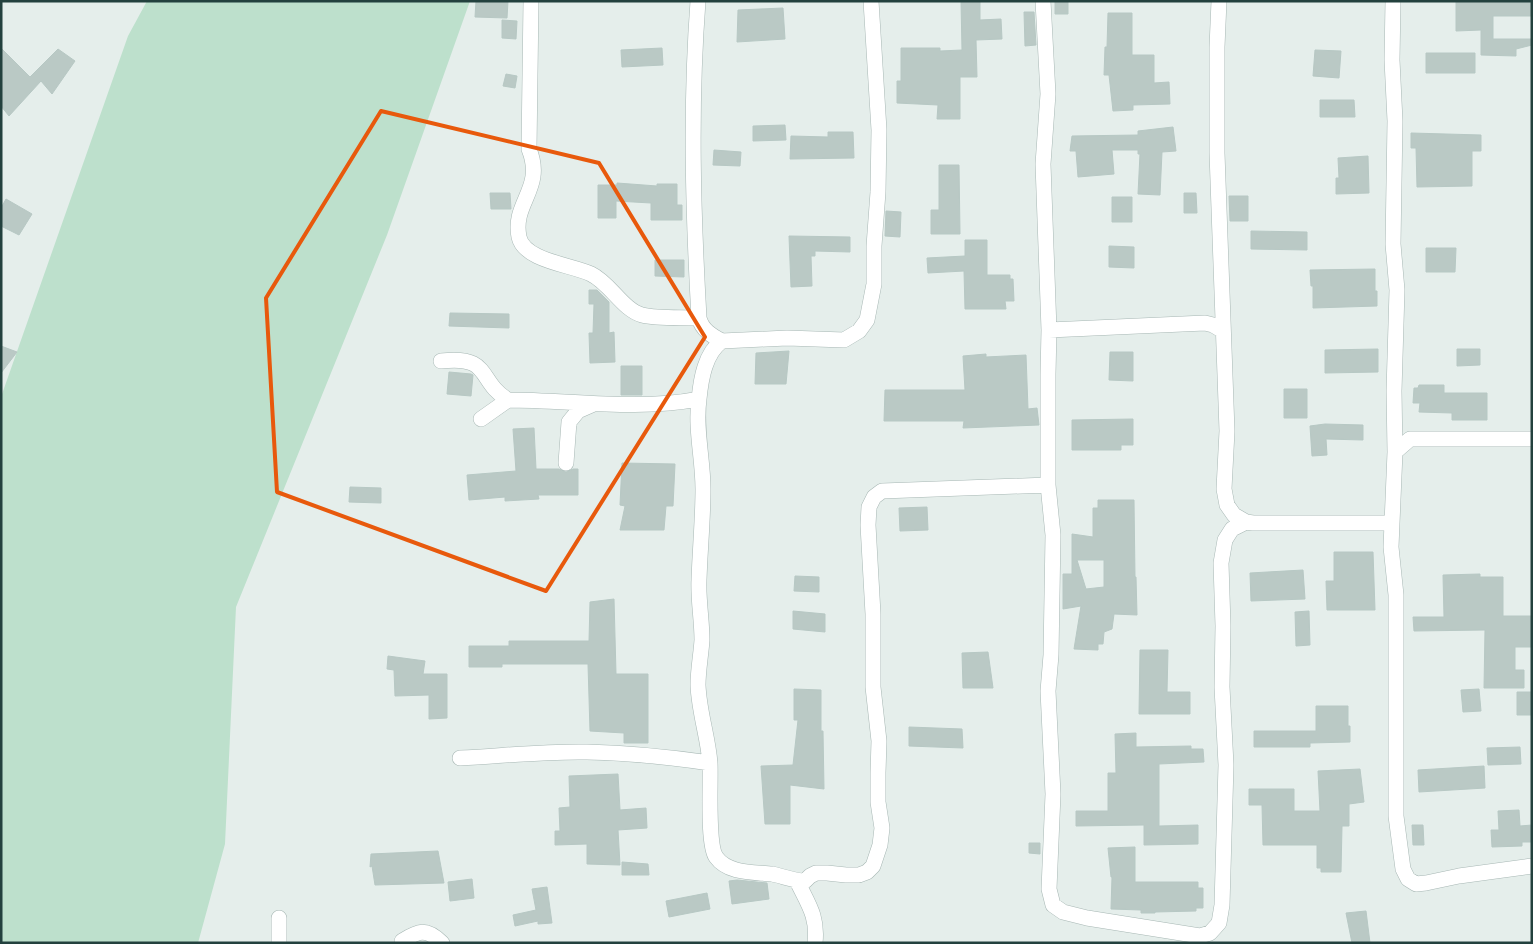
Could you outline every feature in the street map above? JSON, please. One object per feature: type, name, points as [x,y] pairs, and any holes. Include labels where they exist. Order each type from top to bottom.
[{"type":"street","points":[[531,1],[529,149],[534,161],[535,171],[531,189],[517,223],[521,244],[530,252],[551,262],[593,274],[632,310],[642,315],[699,318]]},
{"type":"street","points":[[698,1],[694,54],[692,139],[694,242],[699,318],[706,330],[722,341]]},
{"type":"street","points":[[871,1],[879,130],[874,284],[867,320],[859,332],[844,340],[787,338],[722,341],[716,345],[709,355],[698,399],[699,446],[703,486],[699,581],[702,640],[698,683],[699,703],[710,763],[710,809],[713,850],[716,858],[727,866],[738,870],[754,874],[772,874],[797,881],[805,881],[816,873],[859,875],[867,872],[873,866],[880,845],[882,828],[878,802],[879,741],[873,687],[874,614],[868,524],[869,507],[874,497],[882,491],[1048,485]]},
{"type":"street","points":[[1043,1],[1048,94],[1043,164],[1049,330],[1048,485],[1053,535],[1051,645],[1048,691],[1053,794],[1049,889],[1053,905],[1063,912],[1087,918],[1200,936],[1210,933],[1219,923],[1222,905],[1226,765],[1222,687],[1221,563],[1225,540],[1232,529],[1246,522],[1391,523]]},
{"type":"street","points":[[1219,1],[1216,47],[1217,153],[1227,431],[1224,489],[1226,505],[1234,515],[1246,522]]},
{"type":"street","points":[[1392,1],[1395,121],[1393,244],[1396,290],[1394,391],[1396,429],[1391,547],[1396,595],[1396,816],[1403,869],[1408,879],[1416,884],[1532,866]]},
{"type":"street","points":[[1049,330],[1205,323],[1223,331]]},
{"type":"street","points":[[441,361],[470,362],[475,364],[481,369],[501,396],[508,400],[594,404],[672,404],[698,399]]},
{"type":"street","points":[[481,419],[508,400]]},
{"type":"street","points":[[566,463],[569,422],[578,411],[594,404]]},
{"type":"street","points":[[1396,429],[1410,439],[1532,439]]},
{"type":"street","points":[[1395,452],[1410,439]]},
{"type":"street","points":[[460,758],[586,752],[661,756],[710,763]]},
{"type":"street","points":[[797,881],[814,916],[817,928],[815,943]]},
{"type":"street","points":[[279,943],[280,918]]},
{"type":"street","points":[[402,941],[416,932],[429,933],[442,943]]},
{"type":"highlighted area","points":[[381,111],[599,163],[705,337],[546,591],[277,492],[266,298]]},
{"type":"green space","points":[[147,1],[470,1],[387,235],[236,607],[225,844],[198,943],[1,943],[1,397],[128,36]]},
{"type":"building","points":[[476,1],[508,1],[507,18],[475,17]]},
{"type":"building","points":[[961,1],[980,1],[980,20],[1001,19],[1002,39],[976,40],[977,77],[960,77],[960,119],[937,119],[938,105],[897,103],[897,81],[901,81],[901,48],[940,48],[940,51],[962,50]]},
{"type":"building","points":[[1055,1],[1068,1],[1068,14],[1055,14]]},
{"type":"building","points":[[1456,1],[1532,2],[1532,16],[1493,16],[1493,39],[1532,39],[1532,45],[1516,49],[1516,56],[1481,55],[1481,30],[1456,31]]},
{"type":"building","points":[[783,8],[785,39],[737,42],[738,10]]},
{"type":"building","points":[[1024,12],[1034,12],[1036,45],[1025,46]]},
{"type":"building","points":[[1108,13],[1132,13],[1132,55],[1154,55],[1154,83],[1169,82],[1170,104],[1133,105],[1133,110],[1113,111],[1109,75],[1104,75]]},
{"type":"building","points":[[502,20],[517,21],[516,39],[502,38]]},
{"type":"building","points":[[1,48],[30,77],[58,49],[75,61],[52,94],[41,81],[9,116],[1,106]]},
{"type":"building","points":[[662,48],[663,65],[622,67],[621,50]]},
{"type":"building","points":[[1315,50],[1341,51],[1339,78],[1313,76]]},
{"type":"building","points":[[1426,53],[1475,53],[1475,73],[1426,73]]},
{"type":"building","points":[[506,74],[517,76],[515,88],[503,86]]},
{"type":"building","points":[[1320,100],[1354,100],[1355,117],[1320,117]]},
{"type":"building","points":[[785,125],[786,140],[753,141],[753,126]]},
{"type":"building","points":[[1173,127],[1176,151],[1162,152],[1160,195],[1138,194],[1140,154],[1138,154],[1138,150],[1112,150],[1114,174],[1078,177],[1076,151],[1070,151],[1072,136],[1138,135],[1138,131]]},
{"type":"building","points":[[828,132],[853,132],[854,158],[790,159],[791,136],[828,137]]},
{"type":"building","points":[[1411,133],[1481,135],[1481,151],[1472,151],[1472,186],[1417,187],[1416,148],[1411,148]]},
{"type":"building","points":[[714,150],[741,152],[740,166],[713,165]]},
{"type":"building","points":[[1368,156],[1369,193],[1336,194],[1336,178],[1339,178],[1338,158]]},
{"type":"building","points":[[939,165],[959,165],[960,234],[931,234],[931,210],[939,210]]},
{"type":"building","points":[[617,183],[657,186],[657,184],[677,184],[677,205],[682,205],[682,220],[651,220],[651,203],[616,201],[616,218],[598,218],[598,185],[617,185]]},
{"type":"building","points":[[490,193],[510,193],[511,209],[491,209]]},
{"type":"building","points":[[1184,193],[1196,193],[1197,213],[1184,213]]},
{"type":"building","points":[[1229,196],[1248,196],[1248,221],[1230,221]]},
{"type":"building","points":[[1112,197],[1132,197],[1132,222],[1112,222]]},
{"type":"building","points":[[6,199],[32,214],[19,235],[1,226],[1,208]]},
{"type":"building","points":[[886,211],[901,212],[900,237],[885,236]]},
{"type":"building","points":[[1251,231],[1307,232],[1307,250],[1251,249]]},
{"type":"building","points":[[789,236],[850,237],[850,252],[815,251],[815,256],[811,256],[812,286],[791,287]]},
{"type":"building","points":[[965,240],[987,240],[987,275],[1010,275],[1010,279],[1013,279],[1014,301],[1005,301],[1006,309],[965,309],[964,271],[928,273],[927,258],[965,256]]},
{"type":"building","points":[[1109,246],[1134,247],[1134,268],[1109,267]]},
{"type":"building","points":[[1426,248],[1456,248],[1455,272],[1426,272]]},
{"type":"building","points":[[655,260],[684,260],[684,277],[655,276]]},
{"type":"building","points":[[1375,269],[1377,306],[1313,308],[1313,286],[1311,286],[1310,270]]},
{"type":"building","points":[[589,290],[597,290],[609,302],[609,333],[614,332],[615,362],[590,363],[589,333],[593,333],[594,304],[589,304]]},
{"type":"building","points":[[450,313],[509,314],[509,328],[449,326]]},
{"type":"building","points":[[1,346],[17,352],[1,373]]},
{"type":"building","points":[[1378,349],[1378,372],[1325,373],[1325,350]]},
{"type":"building","points":[[1457,349],[1480,349],[1480,365],[1457,366]]},
{"type":"building","points":[[789,351],[786,384],[755,384],[756,353]]},
{"type":"building","points":[[1110,352],[1133,352],[1133,381],[1109,380]]},
{"type":"building","points":[[986,354],[986,357],[1026,355],[1028,409],[1037,408],[1039,425],[963,428],[964,421],[884,421],[885,390],[965,390],[963,356]]},
{"type":"building","points":[[621,366],[642,366],[642,395],[621,395]]},
{"type":"building","points":[[449,372],[473,375],[471,396],[447,394]]},
{"type":"building","points":[[1419,385],[1444,385],[1444,393],[1487,393],[1487,420],[1452,420],[1452,413],[1419,412],[1420,403],[1413,403],[1414,388],[1418,388]]},
{"type":"building","points":[[1284,389],[1307,389],[1307,418],[1284,418]]},
{"type":"building","points":[[1133,419],[1133,445],[1121,445],[1121,450],[1072,450],[1072,420]]},
{"type":"building","points":[[1325,424],[1363,425],[1363,440],[1326,439],[1327,455],[1312,456],[1310,426]]},
{"type":"building","points":[[534,428],[536,469],[559,469],[566,472],[578,469],[578,495],[538,495],[539,499],[505,501],[505,497],[469,500],[467,475],[516,471],[513,429]]},
{"type":"building","points":[[622,463],[675,464],[673,506],[666,506],[664,530],[620,530],[625,506],[620,505]]},
{"type":"building","points":[[350,487],[381,488],[381,503],[349,502]]},
{"type":"building","points":[[1098,500],[1134,500],[1137,615],[1114,614],[1112,629],[1104,632],[1103,644],[1098,644],[1098,650],[1074,649],[1081,606],[1063,609],[1063,574],[1072,574],[1072,534],[1093,537],[1093,508],[1098,508]],"holes":[[[1077,560],[1104,560],[1104,587],[1086,589]]]},
{"type":"building","points":[[927,507],[928,530],[900,531],[899,508]]},
{"type":"building","points":[[1334,552],[1373,552],[1375,610],[1327,610],[1326,581],[1334,581]]},
{"type":"building","points":[[1303,570],[1305,599],[1251,601],[1250,573]]},
{"type":"building","points":[[1480,574],[1480,577],[1503,577],[1503,616],[1532,616],[1532,647],[1515,647],[1515,670],[1524,670],[1524,688],[1484,688],[1485,630],[1414,631],[1413,617],[1444,617],[1443,575]]},
{"type":"building","points":[[795,576],[819,577],[819,592],[794,591]]},
{"type":"building","points":[[614,599],[616,674],[648,674],[648,743],[624,743],[624,733],[590,731],[588,664],[502,664],[502,667],[469,667],[469,646],[509,646],[509,641],[589,641],[590,602]]},
{"type":"building","points":[[793,611],[825,614],[825,632],[793,629]]},
{"type":"building","points":[[1309,611],[1310,645],[1296,646],[1295,612]]},
{"type":"building","points":[[1140,650],[1168,650],[1167,692],[1190,692],[1190,714],[1139,714]]},
{"type":"building","points":[[988,652],[993,688],[963,688],[962,653]]},
{"type":"building","points":[[388,656],[425,661],[423,674],[447,674],[447,718],[429,719],[429,695],[395,696],[394,670],[387,669]]},
{"type":"building","points":[[794,689],[821,690],[824,789],[790,785],[790,824],[765,824],[761,766],[793,765],[798,720],[794,720]]},
{"type":"building","points":[[1479,689],[1481,711],[1463,712],[1461,690]]},
{"type":"building","points":[[1517,692],[1532,692],[1532,715],[1517,715]]},
{"type":"building","points":[[1316,706],[1348,706],[1350,742],[1310,743],[1310,747],[1254,747],[1254,731],[1316,731]]},
{"type":"building","points":[[909,727],[962,729],[963,748],[909,746]]},
{"type":"building","points":[[1136,733],[1136,747],[1191,746],[1191,749],[1203,749],[1204,762],[1159,764],[1159,826],[1198,825],[1198,844],[1144,845],[1144,825],[1076,826],[1076,811],[1108,811],[1108,773],[1116,773],[1115,734]]},
{"type":"building","points":[[1520,747],[1521,764],[1488,765],[1487,748]]},
{"type":"building","points":[[1484,766],[1485,788],[1419,792],[1418,770]]},
{"type":"building","points":[[1360,769],[1364,802],[1349,804],[1349,826],[1342,826],[1341,872],[1321,872],[1321,868],[1317,868],[1317,845],[1263,845],[1262,805],[1249,805],[1249,789],[1294,789],[1294,811],[1320,811],[1318,771]]},
{"type":"building","points":[[618,774],[620,810],[646,808],[647,828],[618,830],[620,865],[587,864],[587,844],[555,845],[555,831],[560,831],[559,808],[570,807],[569,776]]},
{"type":"building","points":[[1519,810],[1520,826],[1532,825],[1532,842],[1522,842],[1522,846],[1492,847],[1491,830],[1499,830],[1498,811]]},
{"type":"building","points":[[1412,825],[1423,825],[1424,845],[1413,845]]},
{"type":"building","points":[[1029,843],[1040,843],[1040,854],[1029,853]]},
{"type":"building","points":[[1135,847],[1135,882],[1198,882],[1198,888],[1203,888],[1203,908],[1196,908],[1196,911],[1155,913],[1141,913],[1141,910],[1111,909],[1112,877],[1108,848]]},
{"type":"building","points":[[438,851],[444,883],[375,885],[372,866],[370,867],[371,854]]},
{"type":"building","points":[[622,862],[648,864],[649,875],[622,875]]},
{"type":"building","points":[[472,879],[474,898],[450,901],[448,882]]},
{"type":"building","points":[[729,881],[767,883],[769,899],[732,904]]},
{"type":"building","points":[[547,887],[552,923],[538,924],[538,921],[515,926],[513,915],[536,910],[532,889]]},
{"type":"building","points":[[707,893],[710,909],[669,917],[666,901]]},
{"type":"building","points":[[1366,911],[1370,943],[1352,943],[1346,913]]}]
